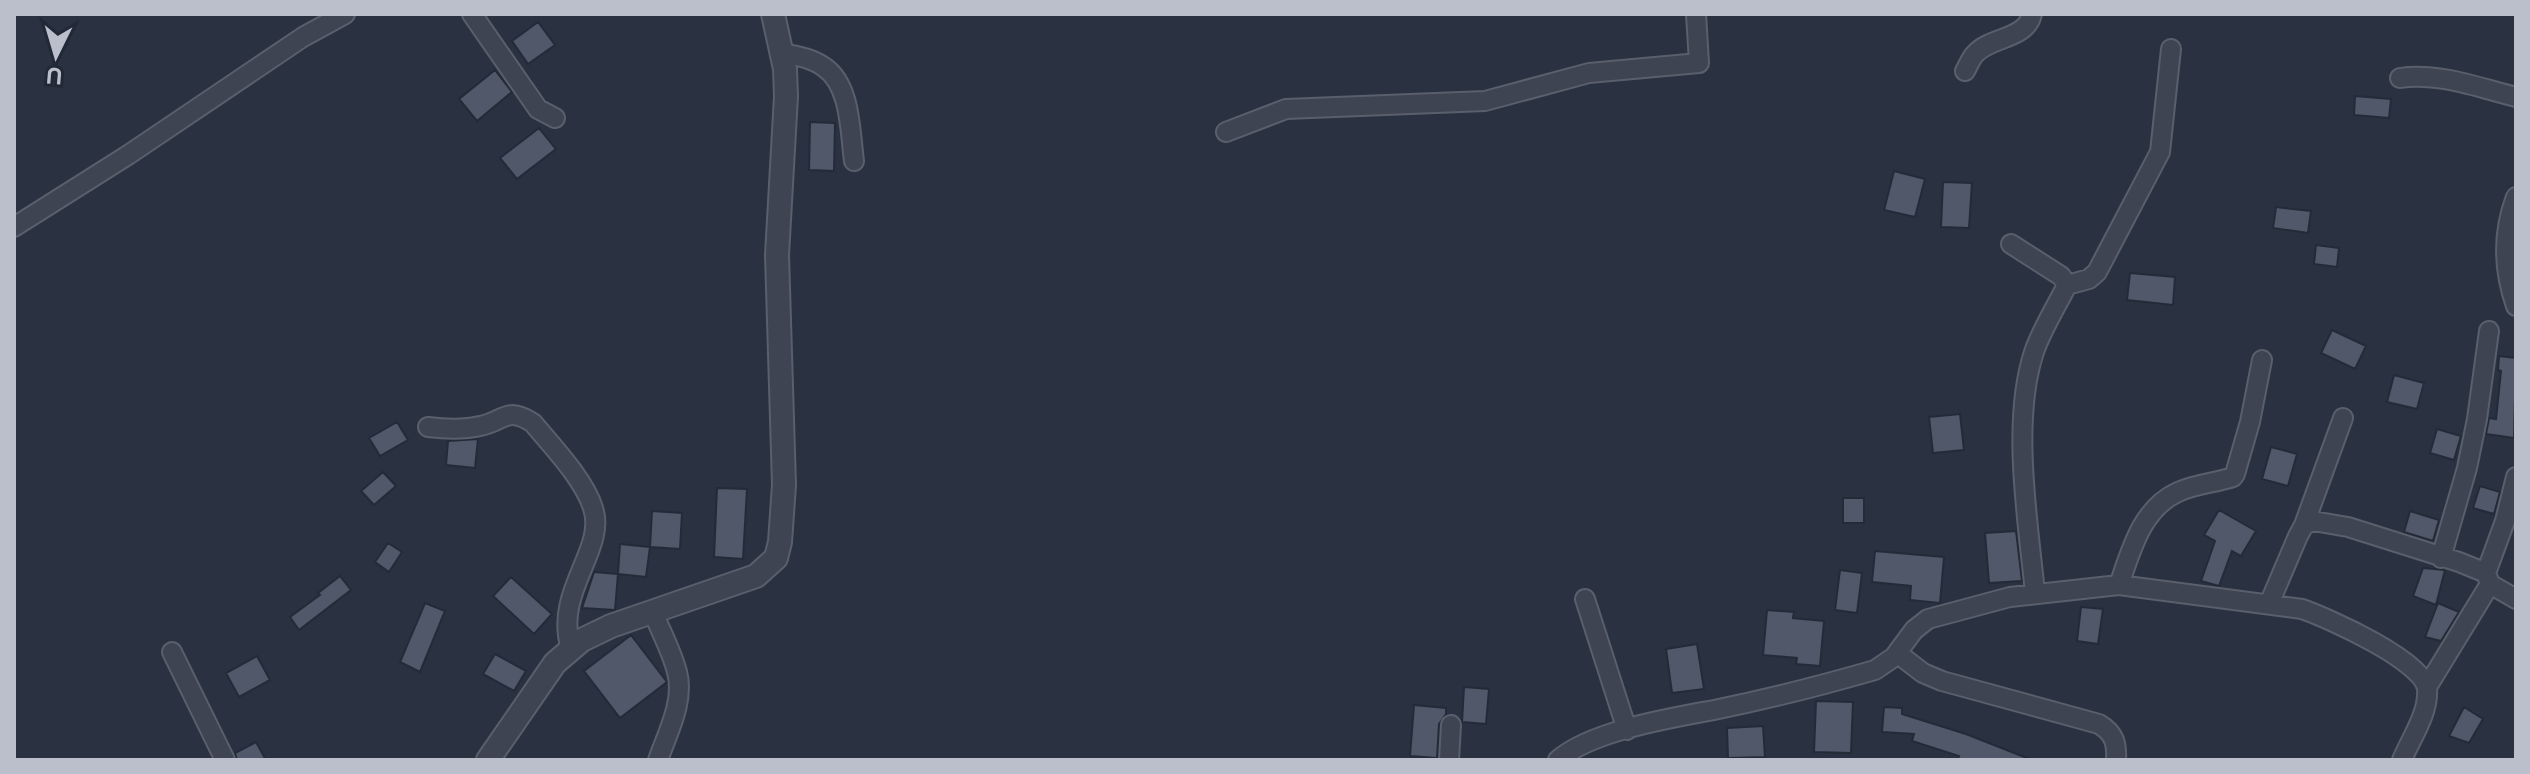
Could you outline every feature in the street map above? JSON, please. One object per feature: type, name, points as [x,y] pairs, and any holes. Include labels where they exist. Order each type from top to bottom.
[{"type":"street","points":[[14,227],[128,155],[303,37],[345,14]]},
{"type":"street","points":[[472,14],[538,109],[555,118]]},
{"type":"street","points":[[488,760],[555,663],[582,640],[611,626],[756,576],[776,558],[780,542],[784,444],[777,255],[786,96],[782,53],[773,14]]},
{"type":"street","points":[[1226,132],[1286,109],[1485,101],[1589,73],[1699,63],[1696,14]]},
{"type":"street","points":[[1965,71],[1975,53],[2018,33],[2028,24],[2032,14]]},
{"type":"street","points":[[2035,593],[2025,492],[2024,430],[2026,388],[2034,351],[2067,285],[2089,279],[2097,272],[2160,152],[2171,49]]},
{"type":"street","points":[[782,53],[808,59],[832,73],[839,84],[846,108],[854,161]]},
{"type":"street","points":[[2400,78],[2415,75],[2442,79],[2516,97]]},
{"type":"street","points":[[2516,197],[2505,239],[2506,264],[2516,306]]},
{"type":"street","points":[[2011,244],[2061,276],[2067,285]]},
{"type":"street","points":[[2441,558],[2467,468],[2489,331]]},
{"type":"street","points":[[2119,585],[2140,526],[2159,506],[2175,493],[2235,474],[2250,422],[2262,360]]},
{"type":"street","points":[[428,427],[471,428],[511,414],[521,415],[533,423],[587,492],[596,520],[589,552],[568,603],[566,634],[571,649]]},
{"type":"street","points":[[2269,604],[2304,525],[2343,418]]},
{"type":"street","points":[[2402,760],[2424,712],[2427,687],[2488,579],[2516,477]]},
{"type":"street","points":[[2304,525],[2322,521],[2348,527],[2459,562],[2516,599]]},
{"type":"street","points":[[1558,760],[1565,754],[1660,719],[1716,709],[1875,670],[1897,653],[1914,630],[1928,619],[2010,597],[2119,585],[2302,609],[2331,619],[2405,662],[2423,677],[2427,687]]},
{"type":"street","points":[[1585,599],[1627,730]]},
{"type":"street","points":[[653,612],[678,673],[679,686],[676,708],[658,760]]},
{"type":"street","points":[[172,652],[225,760]]},
{"type":"street","points":[[1897,653],[1923,673],[1942,681],[2099,724],[2115,738],[2116,760]]},
{"type":"street","points":[[1449,760],[1451,725]]},
{"type":"building","points":[[538,22],[555,45],[528,64],[512,41]]},
{"type":"building","points":[[495,70],[512,92],[477,121],[459,99]]},
{"type":"building","points":[[2355,96],[2391,99],[2389,118],[2354,115]]},
{"type":"building","points":[[810,122],[835,123],[834,171],[809,170]]},
{"type":"building","points":[[539,128],[556,149],[517,179],[500,158]]},
{"type":"building","points":[[1894,171],[1925,179],[1915,217],[1884,210]]},
{"type":"building","points":[[1943,182],[1972,183],[1969,228],[1941,227]]},
{"type":"building","points":[[2276,207],[2311,211],[2308,233],[2273,228]]},
{"type":"building","points":[[2316,245],[2339,248],[2337,267],[2314,264]]},
{"type":"building","points":[[2130,273],[2175,277],[2173,305],[2127,300]]},
{"type":"building","points":[[2332,330],[2366,346],[2355,369],[2321,353]]},
{"type":"building","points":[[2499,356],[2516,358],[2514,438],[2486,434],[2489,418],[2496,419],[2501,371],[2498,370]]},
{"type":"building","points":[[2394,375],[2424,383],[2417,409],[2387,402]]},
{"type":"building","points":[[1960,414],[1964,450],[1933,453],[1929,417]]},
{"type":"building","points":[[397,422],[408,440],[380,456],[369,438]]},
{"type":"building","points":[[2437,429],[2461,436],[2454,460],[2430,453]]},
{"type":"building","points":[[478,439],[475,468],[446,465],[448,441]]},
{"type":"building","points":[[2271,447],[2297,454],[2288,486],[2262,479]]},
{"type":"building","points":[[383,472],[396,486],[374,505],[361,491]]},
{"type":"building","points":[[2480,486],[2500,492],[2494,514],[2473,508]]},
{"type":"building","points":[[717,488],[747,489],[743,559],[714,557]]},
{"type":"building","points":[[1843,498],[1864,498],[1864,523],[1843,523]]},
{"type":"building","points":[[2219,510],[2256,531],[2241,556],[2232,551],[2219,586],[2201,581],[2215,541],[2204,535]]},
{"type":"building","points":[[652,511],[682,513],[680,549],[650,547]]},
{"type":"building","points":[[2410,511],[2439,520],[2433,541],[2404,532]]},
{"type":"building","points":[[2016,531],[2022,581],[1989,583],[1985,533]]},
{"type":"building","points":[[388,543],[402,552],[389,572],[375,562]]},
{"type":"building","points":[[620,544],[650,547],[646,577],[618,574]]},
{"type":"building","points":[[1875,551],[1944,557],[1940,603],[1910,600],[1911,586],[1872,582]]},
{"type":"building","points":[[2423,568],[2445,570],[2436,605],[2413,596]]},
{"type":"building","points":[[1840,570],[1862,573],[1857,613],[1835,610]]},
{"type":"building","points":[[594,572],[618,574],[615,610],[582,608]]},
{"type":"building","points":[[340,576],[351,590],[299,630],[290,617]]},
{"type":"building","points":[[511,577],[552,614],[534,634],[493,596]]},
{"type":"building","points":[[425,603],[445,611],[420,672],[400,662]]},
{"type":"building","points":[[2438,603],[2459,612],[2441,641],[2425,637]]},
{"type":"building","points":[[2081,607],[2103,609],[2098,644],[2077,641]]},
{"type":"building","points":[[1767,610],[1794,612],[1793,618],[1824,621],[1820,666],[1796,664],[1797,658],[1763,655]]},
{"type":"building","points":[[631,635],[667,682],[620,718],[584,671]]},
{"type":"building","points":[[1697,644],[1704,689],[1672,693],[1666,649]]},
{"type":"building","points":[[495,654],[526,671],[514,691],[483,674]]},
{"type":"building","points":[[257,656],[270,680],[239,697],[226,673]]},
{"type":"building","points":[[1464,687],[1489,689],[1486,724],[1462,722]]},
{"type":"building","points":[[1816,701],[1853,702],[1851,753],[1814,752]]},
{"type":"building","points":[[1414,705],[1446,708],[1446,714],[1439,724],[1437,758],[1410,756]]},
{"type":"building","points":[[1884,707],[1902,708],[1902,714],[1966,734],[2032,760],[1957,760],[1959,756],[1912,741],[1914,734],[1882,732]]},
{"type":"building","points":[[2464,707],[2483,719],[2469,743],[2449,736]]},
{"type":"building","points":[[1763,726],[1765,757],[1728,758],[1727,728]]},
{"type":"building","points":[[256,742],[266,760],[237,760],[235,753]]}]
